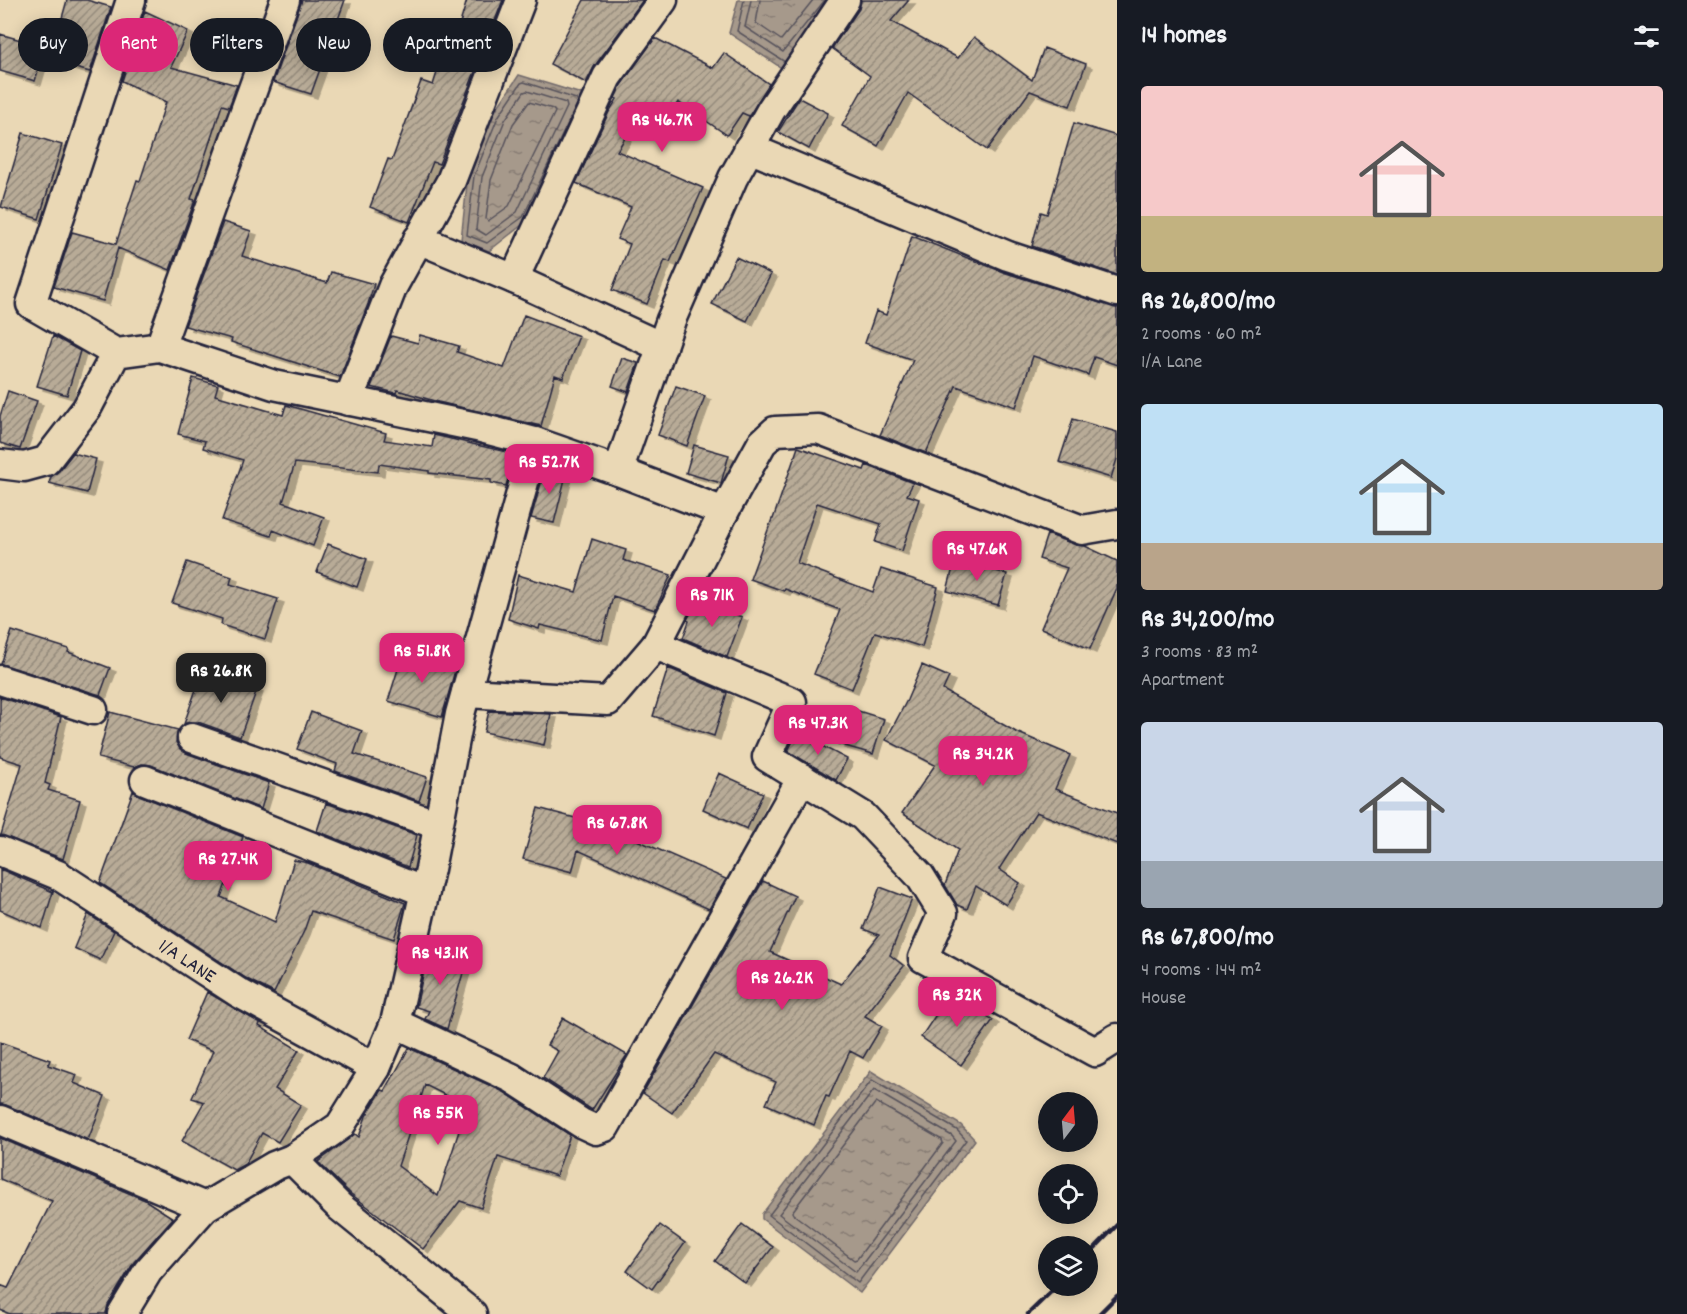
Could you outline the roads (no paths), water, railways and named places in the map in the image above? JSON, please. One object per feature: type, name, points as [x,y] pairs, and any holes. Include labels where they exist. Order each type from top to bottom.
[{"type":"street","points":[[131,0],[31,304],[116,353],[160,347],[274,385],[477,427],[535,442],[724,512]]},
{"type":"street","points":[[160,347],[285,0]]},
{"type":"street","points":[[348,401],[393,286],[451,181],[521,0]]},
{"type":"street","points":[[514,279],[608,77],[663,0]]},
{"type":"street","points":[[618,471],[685,287],[733,178],[771,110],[845,0]]},
{"type":"street","points":[[749,148],[1008,256],[1117,292]]},
{"type":"street","points":[[418,239],[514,279],[662,347]]},
{"type":"street","points":[[0,464],[24,466],[46,461],[87,408],[116,353]]},
{"type":"street","points":[[466,693],[608,700],[656,645],[762,443],[775,431],[818,429],[1082,530],[1117,524]]},
{"type":"street","points":[[122,1314],[148,1272],[205,1207],[291,1158],[340,1126],[376,1068],[395,1023],[425,892],[460,714],[535,442]]},
{"type":"street","points":[[656,645],[792,702],[767,757],[863,816],[920,876],[943,912],[923,958],[1095,1052],[1117,1038]]},
{"type":"street","points":[[0,680],[93,710]]},
{"type":"street","points":[[192,738],[438,825]]},
{"type":"street","points":[[395,1023],[512,1078],[581,1123],[596,1130],[605,1127],[802,778]]},
{"type":"street","points":[[145,780],[425,892]]},
{"type":"street","name":"1/A LANE","points":[[0,851],[58,875],[239,993],[376,1068]]},
{"type":"street","points":[[0,1120],[205,1207]]},
{"type":"street","points":[[291,1158],[340,1208],[472,1314]]},
{"type":"water","points":[[738,0],[842,0],[786,71],[729,33]]},
{"type":"water","points":[[519,75],[588,96],[527,221],[489,251],[461,240],[468,175],[493,114]]},
{"type":"water","points":[[871,1071],[961,1125],[975,1140],[860,1293],[762,1219],[762,1214]]},
{"type":"railway","points":[[1098,1245],[1117,1225]]},
{"type":"railway","points":[[1028,1314],[1047,1296]]},
{"type":"railway","points":[[1099,1314],[1117,1296]]}]
